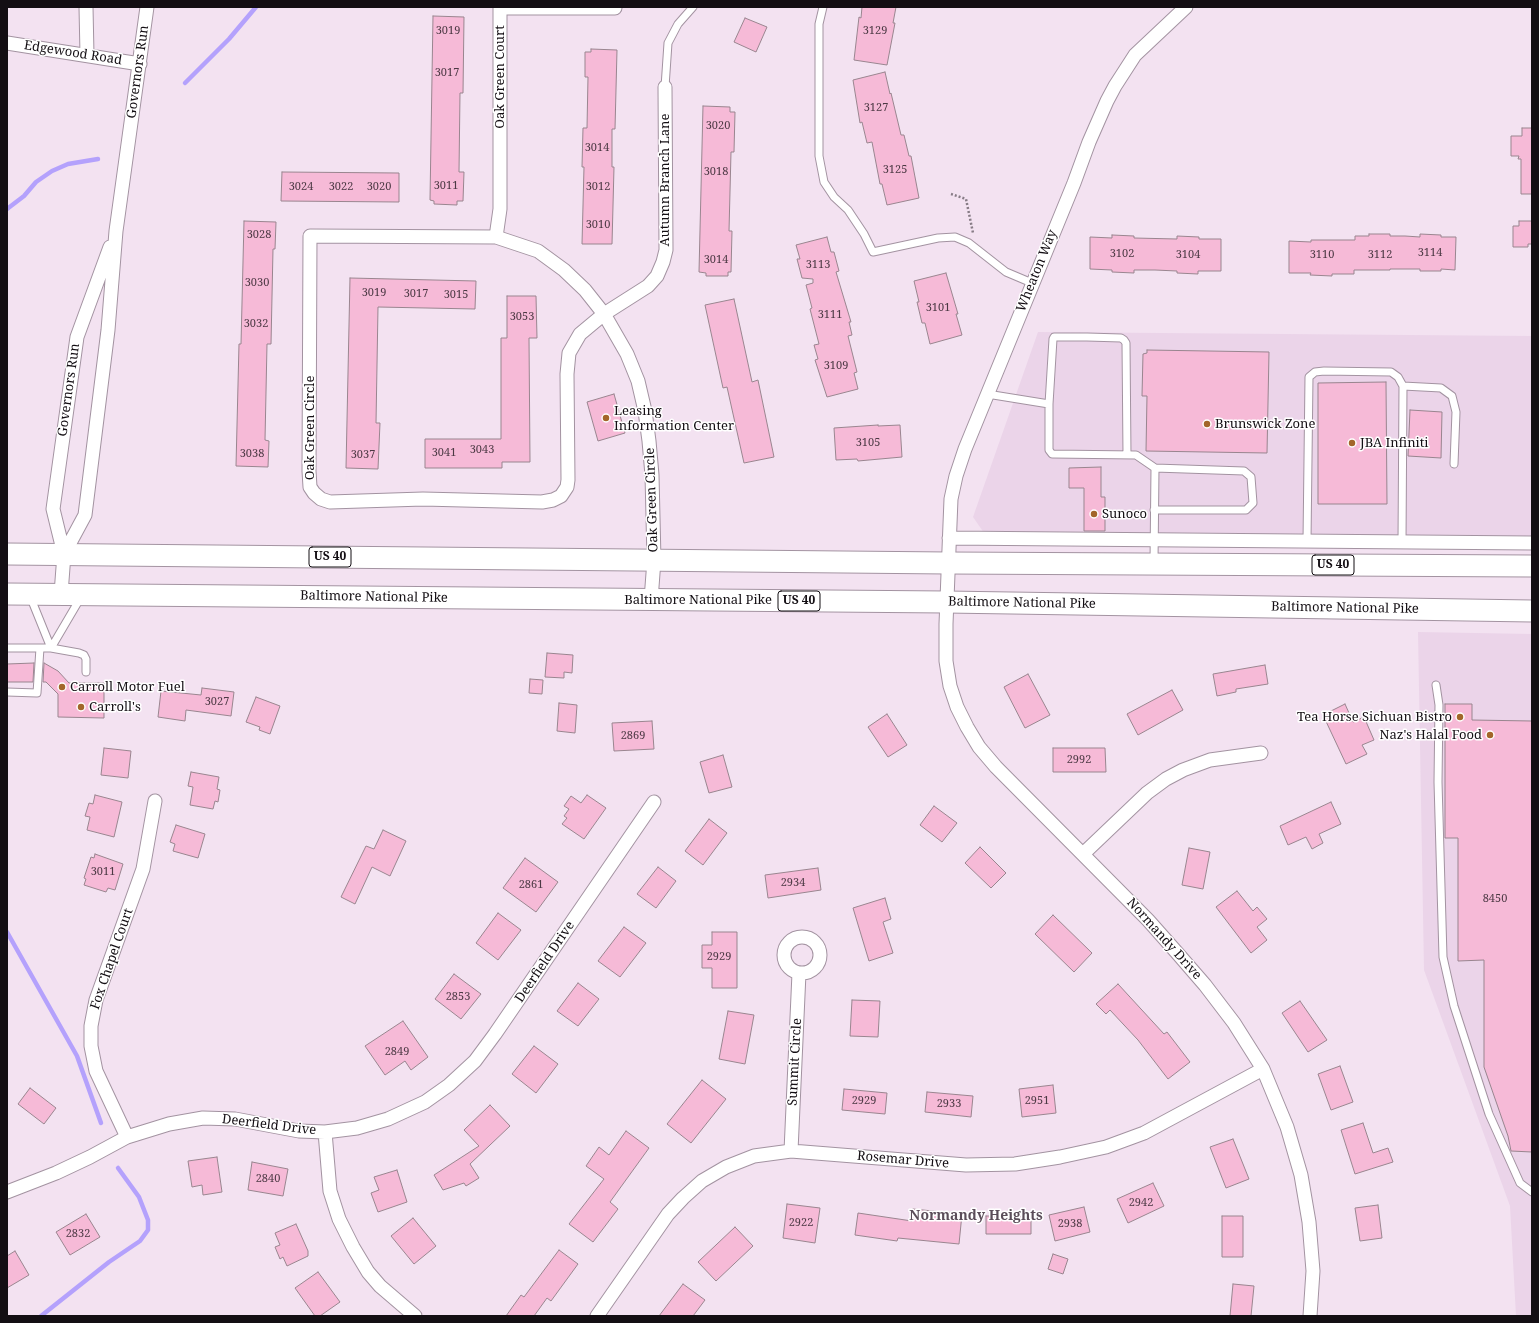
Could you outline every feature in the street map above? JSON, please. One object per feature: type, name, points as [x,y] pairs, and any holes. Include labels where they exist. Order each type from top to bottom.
[{"type":"main road","name":"US 40","points":[[7,554],[948,563],[1532,566]]},
{"type":"main road","name":"Baltimore National Pike","points":[[7,594],[946,602],[1532,611]]},
{"type":"street","points":[[86,7],[87,55]]},
{"type":"street","name":"Governors Run","points":[[64,554],[85,515],[108,330],[116,231],[147,7]]},
{"type":"street","name":"Wheaton Way","points":[[946,602],[951,499],[956,476],[965,449],[987,394],[1074,183],[1089,142],[1115,86],[1135,55],[1186,7]]},
{"type":"street","name":"Oak Green Court","points":[[496,237],[500,209],[500,8],[615,8]]},
{"type":"street","name":"Edgewood Road","points":[[7,43],[140,64]]},
{"type":"street","name":"Autumn Branch Lane","points":[[604,314],[648,286],[657,276],[663,262],[666,250],[665,87]]},
{"type":"street","name":"Governors Run","points":[[62,594],[64,554],[53,509],[76,337],[116,231]]},
{"type":"street","name":"Oak Green Circle","points":[[604,314],[580,334],[569,353],[568,480],[567,487],[561,496],[553,500],[542,502],[423,499],[330,502],[321,499],[310,487],[310,236],[496,237],[538,251],[564,270],[585,290],[604,314],[627,354],[638,381],[645,411],[649,441],[652,475],[654,560],[652,600]]},
{"type":"street","points":[[948,538],[1532,543]]},
{"type":"street","name":"Normandy Drive","points":[[946,602],[946,661],[950,686],[957,707],[979,747],[996,767],[1148,920],[1205,985],[1234,1023],[1263,1069],[1287,1127],[1301,1175],[1309,1222],[1313,1271],[1310,1316]]},
{"type":"street","points":[[1083,854],[1146,793],[1166,779],[1183,770],[1210,760],[1261,752]]},
{"type":"street","name":"Fox Chapel Court","points":[[127,1137],[96,1071],[91,1046],[91,1026],[96,1000],[143,869],[155,801]]},
{"type":"street","name":"Deerfield Drive","points":[[7,1192],[56,1173],[127,1137],[169,1124],[203,1118],[235,1119],[299,1131],[325,1132],[357,1128],[388,1119],[425,1102],[449,1085],[474,1061],[495,1034],[654,802]]},
{"type":"street","name":"Summit Circle","points":[[791,1151],[799,973]]},
{"type":"street","name":"Rosemar Drive","points":[[597,1316],[668,1214],[683,1198],[702,1181],[726,1167],[754,1156],[791,1151],[966,1165],[1015,1164],[1060,1157],[1106,1147],[1144,1133],[1263,1069]]},
{"type":"street","points":[[325,1132],[330,1191],[339,1220],[368,1272],[380,1286],[415,1316]]},
{"type":"lane","points":[[665,87],[668,43],[678,24],[693,7]]},
{"type":"lane","points":[[823,7],[819,24],[819,156],[824,182],[834,196],[848,210],[864,234],[873,252],[938,238],[955,237],[969,243],[1006,272],[1032,283]]},
{"type":"lane","points":[[1127,455],[1126,343],[1121,338],[1054,337],[1048,404],[1049,450],[1052,454],[1127,455],[1136,455],[1155,468],[1244,470],[1251,477],[1253,503],[1246,510],[1154,510]]},
{"type":"lane","points":[[1307,541],[1309,377],[1315,372],[1324,371],[1391,372],[1398,377],[1403,386],[1402,542]]},
{"type":"lane","points":[[1403,386],[1441,388],[1452,396],[1456,412],[1454,464]]},
{"type":"lane","points":[[987,394],[1048,404]]},
{"type":"lane","points":[[1154,564],[1155,468]]},
{"type":"lane","points":[[29,594],[51,648]]},
{"type":"lane","points":[[51,648],[83,595]]},
{"type":"lane","points":[[7,648],[51,648],[84,655],[86,659],[86,672]]},
{"type":"lane","points":[[7,692],[38,693],[40,648]]},
{"type":"lane","points":[[1436,686],[1439,705],[1438,782],[1443,957],[1454,1006],[1490,1114],[1520,1183],[1532,1192]]},
{"type":"path","points":[[951,194],[966,199],[968,204],[967,211],[973,232]]},
{"type":"shaded area","points":[[1038,332],[1532,336],[1532,550],[991,543],[973,517]]},
{"type":"shaded area","points":[[1418,632],[1532,634],[1532,1316],[1516,1316],[1510,1206],[1424,970]]},
{"type":"building","points":[[862,7],[896,7],[893,23],[895,23],[887,65],[854,60],[859,17],[861,18]]},
{"type":"building","points":[[433,16],[464,17],[463,93],[460,93],[459,172],[464,172],[463,201],[457,201],[457,205],[434,204],[434,201],[430,200]]},
{"type":"building","points":[[745,18],[767,27],[756,52],[734,42]]},
{"type":"building","points":[[591,49],[617,50],[615,129],[612,129],[612,167],[614,167],[612,244],[582,244],[584,167],[582,167],[583,128],[587,128],[588,77],[585,77],[585,52],[591,52]]},
{"type":"building","points":[[885,72],[901,135],[904,135],[909,156],[911,156],[919,198],[887,205],[882,184],[880,184],[872,142],[867,143],[862,122],[860,123],[853,80]]},
{"type":"building","points":[[703,106],[730,107],[730,112],[735,112],[734,152],[731,152],[729,231],[732,231],[731,272],[728,272],[728,276],[706,276],[706,273],[699,272]]},
{"type":"building","points":[[1522,128],[1532,128],[1532,194],[1521,194],[1521,159],[1518,159],[1519,156],[1511,156],[1511,136],[1522,136]]},
{"type":"building","points":[[282,172],[399,173],[399,202],[281,201]]},
{"type":"building","points":[[244,221],[276,222],[275,249],[273,249],[271,344],[267,344],[265,440],[269,441],[268,467],[236,466]]},
{"type":"building","points":[[1519,221],[1532,221],[1532,244],[1528,244],[1528,247],[1513,247],[1513,226],[1519,226]]},
{"type":"building","points":[[1369,234],[1390,234],[1390,236],[1420,237],[1420,234],[1441,235],[1441,237],[1456,237],[1455,270],[1354,270],[1354,274],[1332,274],[1332,276],[1310,275],[1311,273],[1289,273],[1289,241],[1311,242],[1311,240],[1355,240],[1355,236],[1369,236]]},
{"type":"building","points":[[1112,235],[1134,236],[1134,238],[1177,239],[1177,236],[1199,237],[1199,239],[1221,239],[1221,271],[1198,271],[1198,274],[1177,273],[1177,271],[1134,270],[1134,273],[1090,269],[1090,237],[1112,238]]},
{"type":"building","points":[[827,237],[831,252],[834,252],[839,271],[836,272],[851,322],[849,322],[852,335],[848,336],[857,372],[854,373],[858,389],[827,397],[815,360],[818,359],[814,345],[819,344],[810,309],[812,308],[806,285],[813,283],[813,279],[802,278],[797,259],[800,259],[796,245]]},
{"type":"building","points":[[946,273],[958,314],[956,314],[962,335],[930,344],[925,323],[922,323],[914,281]]},
{"type":"building","points":[[350,278],[476,281],[475,309],[378,307],[376,423],[380,423],[378,469],[346,468]]},
{"type":"building","points":[[507,296],[536,296],[537,338],[529,338],[530,462],[502,462],[502,468],[425,468],[425,439],[501,439],[501,338],[507,338]]},
{"type":"building","points":[[734,299],[752,382],[758,380],[774,457],[744,463],[727,387],[723,388],[705,305]]},
{"type":"building","name":"Brunswick Zone","points":[[1147,350],[1269,352],[1267,453],[1146,451],[1147,396],[1142,396],[1143,354],[1147,353]]},
{"type":"building","name":"JBA Infiniti","points":[[1386,382],[1387,504],[1318,504],[1318,383]]},
{"type":"building","name":"Leasing Information Center","points":[[614,394],[625,433],[598,441],[587,402]]},
{"type":"building","points":[[1410,410],[1442,412],[1441,458],[1408,456]]},
{"type":"building","points":[[900,425],[902,457],[858,461],[857,459],[836,460],[834,428]]},
{"type":"building","points":[[1101,467],[1101,497],[1105,497],[1105,531],[1084,531],[1084,488],[1069,488],[1069,468]]},
{"type":"building","points":[[547,653],[573,655],[572,673],[564,672],[564,678],[545,677]]},
{"type":"building","points":[[34,663],[33,682],[7,682],[7,664]]},
{"type":"building","name":"Carroll's","points":[[44,663],[58,671],[69,683],[104,683],[104,718],[58,717],[58,694],[46,682],[43,682]]},
{"type":"building","points":[[1265,665],[1268,684],[1236,689],[1236,692],[1217,696],[1213,674]]},
{"type":"building","points":[[1028,674],[1050,715],[1025,728],[1004,687]]},
{"type":"building","points":[[530,679],[543,680],[542,694],[529,693]]},
{"type":"building","points":[[202,688],[234,692],[231,716],[186,710],[185,721],[158,717],[161,691],[201,695]]},
{"type":"building","points":[[1172,690],[1183,710],[1138,735],[1127,714]]},
{"type":"building","points":[[256,697],[280,706],[270,734],[259,730],[260,727],[246,722]]},
{"type":"building","points":[[559,703],[577,705],[575,733],[557,731]]},
{"type":"building","points":[[1345,704],[1353,722],[1364,717],[1374,740],[1362,745],[1367,754],[1346,764],[1323,715]]},
{"type":"building","points":[[1445,704],[1472,704],[1472,720],[1532,721],[1532,1152],[1511,1151],[1508,1136],[1484,1067],[1484,960],[1458,961],[1458,838],[1445,838]]},
{"type":"building","points":[[887,714],[907,745],[888,757],[868,727]]},
{"type":"building","points":[[652,721],[654,749],[614,751],[612,723]]},
{"type":"building","points":[[104,748],[131,751],[128,778],[101,775]]},
{"type":"building","points":[[1053,748],[1105,748],[1106,772],[1053,772]]},
{"type":"building","points":[[723,755],[732,787],[709,793],[700,762]]},
{"type":"building","points":[[191,772],[219,777],[217,789],[220,790],[218,802],[215,801],[213,809],[190,805],[193,787],[188,786]]},
{"type":"building","points":[[95,795],[122,802],[114,837],[87,830],[90,817],[85,816],[89,803],[93,804]]},
{"type":"building","points":[[587,795],[606,808],[584,839],[562,824],[567,818],[564,816],[569,809],[564,806],[571,796],[581,803]]},
{"type":"building","points":[[1331,802],[1341,824],[1319,834],[1323,843],[1312,849],[1306,837],[1288,845],[1280,826]]},
{"type":"building","points":[[934,806],[957,823],[942,842],[920,825]]},
{"type":"building","points":[[709,819],[727,833],[703,865],[685,851]]},
{"type":"building","points":[[176,825],[205,834],[198,858],[173,851],[175,844],[170,842]]},
{"type":"building","points":[[383,830],[406,841],[390,876],[372,867],[355,904],[341,897],[366,846],[374,849]]},
{"type":"building","points":[[980,847],[1006,873],[991,888],[965,863]]},
{"type":"building","points":[[1189,848],[1210,852],[1203,889],[1182,885]]},
{"type":"building","points":[[95,854],[123,864],[115,890],[108,888],[106,892],[84,885],[86,879],[84,878],[91,857],[94,858]]},
{"type":"building","points":[[525,858],[558,882],[536,912],[503,888]]},
{"type":"building","points":[[658,867],[676,881],[656,908],[637,894]]},
{"type":"building","points":[[818,868],[821,890],[768,898],[765,875]]},
{"type":"building","points":[[1237,891],[1253,911],[1257,907],[1267,919],[1257,927],[1267,940],[1251,953],[1216,907]]},
{"type":"building","points":[[885,898],[891,919],[883,922],[893,953],[869,961],[853,908]]},
{"type":"building","points":[[498,913],[521,930],[498,960],[476,943]]},
{"type":"building","points":[[1053,915],[1092,953],[1074,972],[1035,934]]},
{"type":"building","points":[[624,927],[646,943],[620,977],[598,961]]},
{"type":"building","points":[[712,932],[737,932],[737,988],[712,988],[712,968],[702,968],[702,945],[712,945]]},
{"type":"building","points":[[454,974],[481,994],[461,1019],[435,999]]},
{"type":"building","points":[[578,983],[599,999],[578,1026],[557,1011]]},
{"type":"building","points":[[1118,984],[1164,1034],[1167,1032],[1190,1062],[1168,1079],[1138,1040],[1110,1010],[1106,1014],[1096,1004]]},
{"type":"building","points":[[852,1000],[880,1001],[878,1037],[850,1036]]},
{"type":"building","points":[[1300,1001],[1327,1040],[1308,1052],[1282,1013]]},
{"type":"building","points":[[728,1011],[754,1015],[745,1064],[719,1059]]},
{"type":"building","points":[[403,1021],[428,1057],[411,1070],[405,1061],[385,1075],[365,1046]]},
{"type":"building","points":[[534,1046],[558,1064],[536,1093],[512,1074]]},
{"type":"building","points":[[1340,1066],[1353,1102],[1331,1110],[1318,1074]]},
{"type":"building","points":[[702,1080],[726,1099],[691,1143],[667,1124]]},
{"type":"building","points":[[1053,1085],[1056,1113],[1022,1117],[1019,1089]]},
{"type":"building","points":[[30,1088],[56,1108],[44,1124],[18,1104]]},
{"type":"building","points":[[844,1089],[887,1093],[885,1114],[842,1110]]},
{"type":"building","points":[[927,1092],[973,1096],[971,1117],[925,1112]]},
{"type":"building","points":[[490,1105],[510,1126],[470,1164],[479,1178],[466,1186],[464,1183],[443,1190],[434,1175],[479,1146],[464,1130]]},
{"type":"building","points":[[1363,1123],[1373,1153],[1388,1148],[1393,1162],[1355,1174],[1341,1130]]},
{"type":"building","points":[[626,1131],[649,1148],[610,1202],[618,1209],[593,1242],[569,1224],[604,1179],[586,1166],[599,1147],[609,1155]]},
{"type":"building","points":[[1233,1139],[1249,1179],[1226,1188],[1210,1147]]},
{"type":"building","points":[[217,1157],[222,1192],[203,1195],[202,1185],[192,1187],[188,1161]]},
{"type":"building","points":[[252,1162],[288,1169],[283,1196],[248,1190]]},
{"type":"building","points":[[397,1170],[407,1202],[378,1212],[371,1193],[379,1190],[374,1177]]},
{"type":"building","points":[[1153,1183],[1164,1206],[1128,1223],[1117,1199]]},
{"type":"building","points":[[787,1204],[820,1208],[815,1243],[783,1238]]},
{"type":"building","points":[[1378,1205],[1382,1238],[1360,1241],[1355,1208]]},
{"type":"building","points":[[1084,1207],[1090,1232],[1055,1241],[1049,1215]]},
{"type":"building","points":[[913,1209],[962,1214],[959,1244],[898,1238],[897,1241],[855,1235],[858,1213],[912,1221]]},
{"type":"building","points":[[86,1214],[100,1237],[70,1255],[56,1232]]},
{"type":"building","points":[[986,1216],[1031,1216],[1031,1234],[986,1234]]},
{"type":"building","points":[[1222,1216],[1243,1216],[1243,1257],[1222,1257]]},
{"type":"building","points":[[413,1218],[436,1246],[414,1264],[391,1236]]},
{"type":"building","points":[[296,1224],[308,1251],[308,1256],[287,1266],[283,1257],[280,1259],[275,1247],[280,1245],[275,1233]]},
{"type":"building","points":[[735,1227],[753,1246],[716,1281],[698,1262]]},
{"type":"building","points":[[559,1250],[578,1264],[551,1301],[547,1298],[534,1316],[506,1316],[521,1295],[524,1297]]},
{"type":"building","points":[[15,1251],[29,1275],[7,1288],[7,1256]]},
{"type":"building","points":[[1053,1254],[1068,1259],[1063,1274],[1048,1269]]},
{"type":"building","points":[[318,1272],[340,1302],[320,1316],[315,1316],[295,1288]]},
{"type":"building","points":[[683,1284],[705,1300],[693,1316],[659,1316]]},
{"type":"building","points":[[1233,1284],[1254,1286],[1251,1316],[1230,1316]]},
{"type":"waterway","points":[[185,83],[229,39],[256,7]]},
{"type":"waterway","points":[[7,209],[24,196],[36,182],[52,171],[68,164],[98,159]]},
{"type":"waterway","points":[[7,932],[77,1056],[101,1123]]},
{"type":"waterway","points":[[41,1316],[109,1262],[140,1241],[148,1230],[148,1220],[139,1197],[118,1168]]},
{"type":"place","name":"Leasing Information Center","points":[[606,418]]},
{"type":"place","name":"Brunswick Zone","points":[[1207,424]]},
{"type":"place","name":"JBA Infiniti","points":[[1352,443]]},
{"type":"place","name":"Sunoco","points":[[1094,514]]},
{"type":"place","name":"Carroll Motor Fuel","points":[[62,687]]},
{"type":"place","name":"Carroll's","points":[[81,707]]},
{"type":"place","name":"Tea Horse Sichuan Bistro","points":[[1460,717]]},
{"type":"place","name":"Naz's Halal Food","points":[[1490,735]]},
{"type":"district","name":"Normandy Heights","points":[[976,1216]]}]
